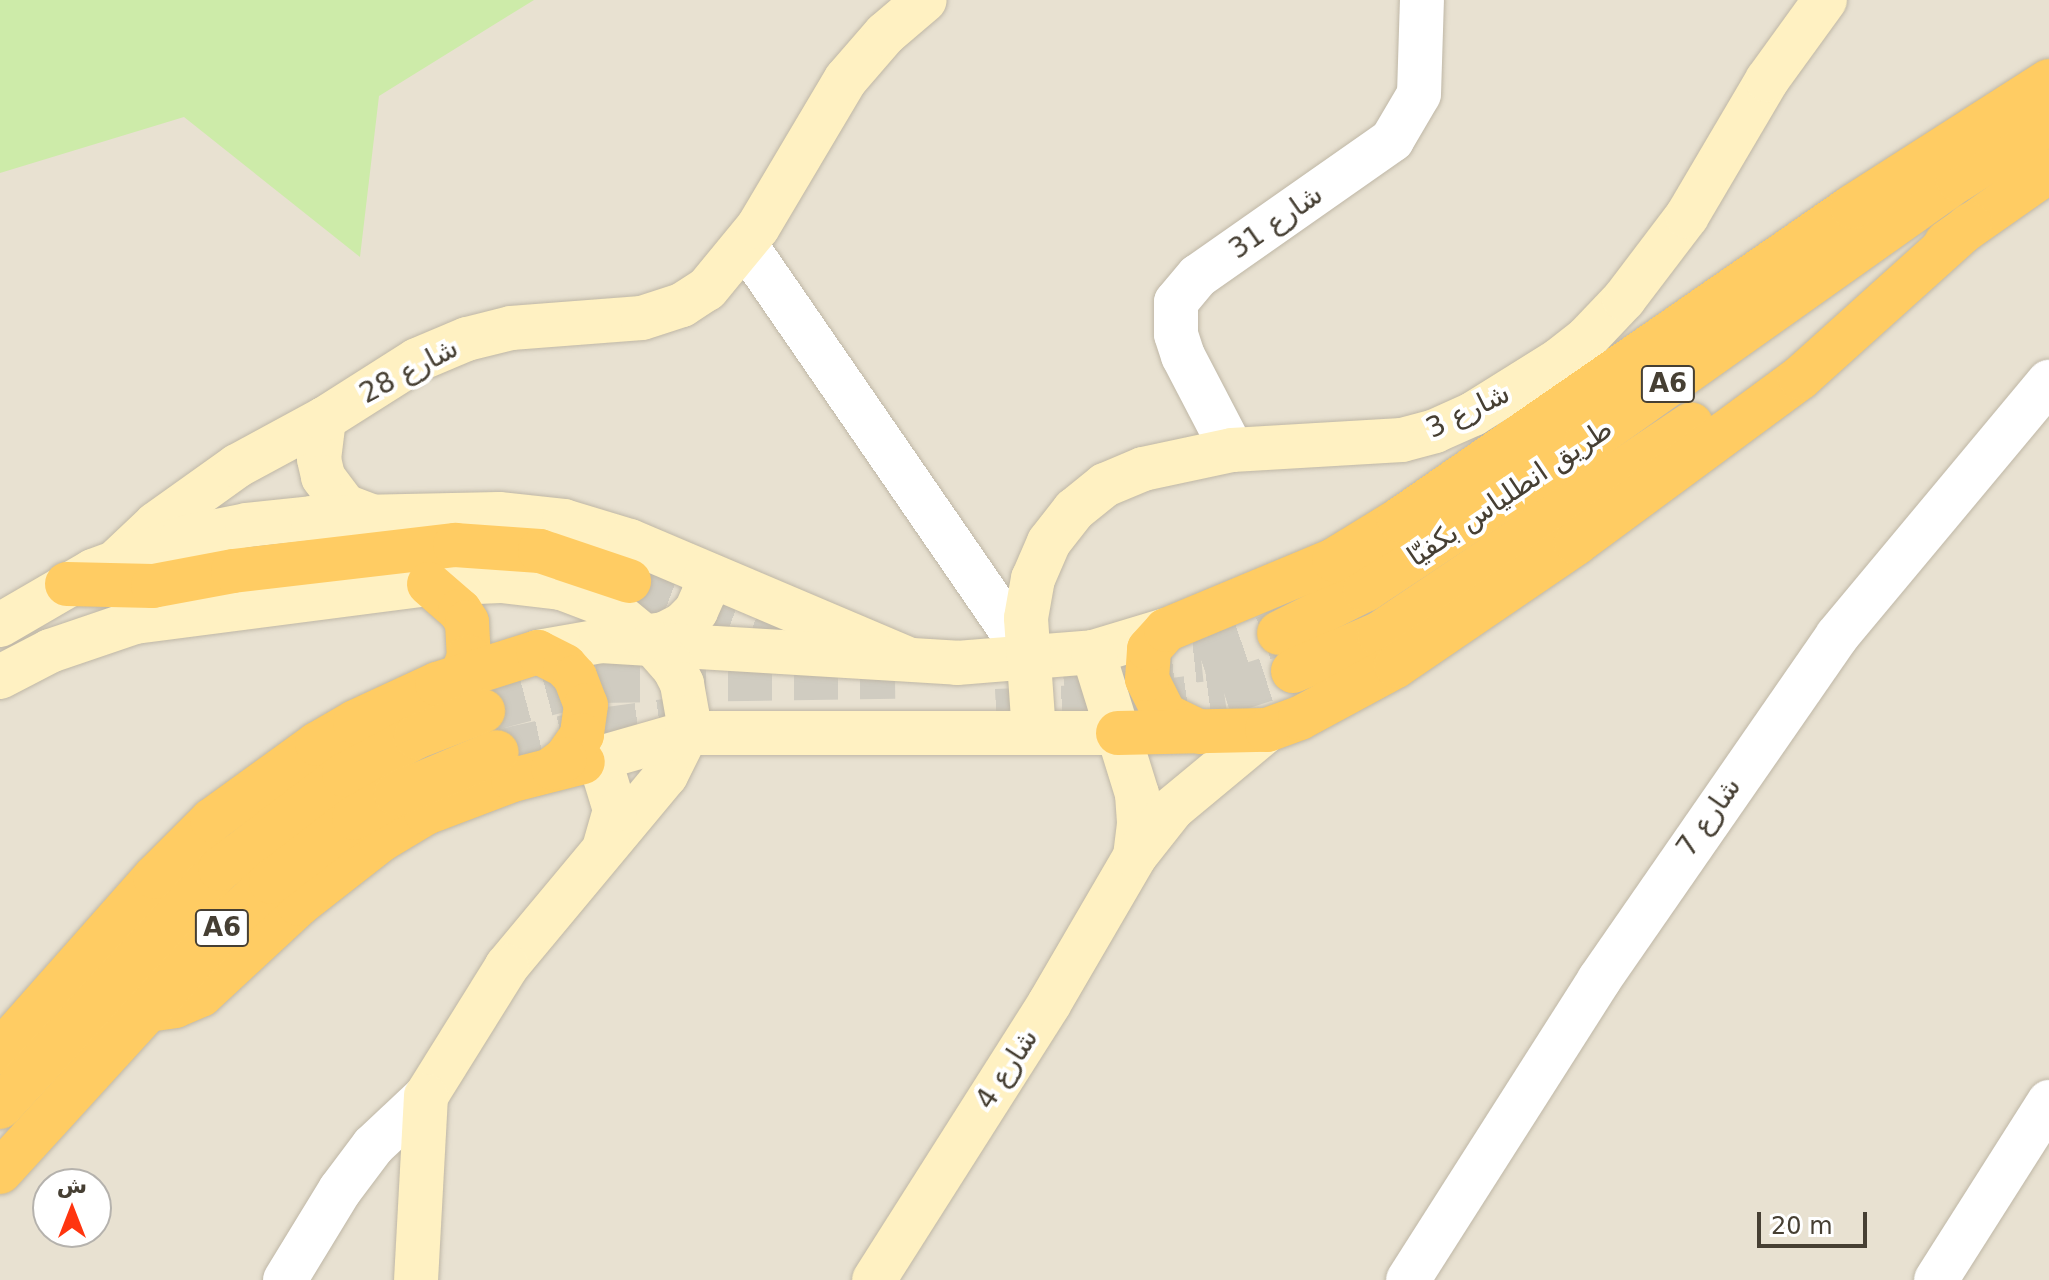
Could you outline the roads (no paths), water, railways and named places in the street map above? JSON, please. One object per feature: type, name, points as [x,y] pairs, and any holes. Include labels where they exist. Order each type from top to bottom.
[{"type":"highway","points":[[1200,732],[1165,715],[1147,679],[1149,649],[1166,630],[1334,560],[1399,520],[1852,207],[2049,81]]},
{"type":"highway","name":"طريق انطلياس بكفيّا","points":[[1970,225],[1819,336],[1379,634],[1286,652],[1365,590],[1586,443],[1958,180],[2049,123]]},
{"type":"highway","name":"A6","points":[[1970,225],[2049,171]]},
{"type":"highway","points":[[1118,733],[1267,730],[1300,718],[1396,666],[1576,543],[1800,378],[1970,225]]},
{"type":"highway","points":[[67,584],[153,586],[260,567],[455,545],[540,551],[629,581]]},
{"type":"highway","points":[[429,584],[460,611],[467,622],[472,694]]},
{"type":"highway","points":[[0,1052],[155,877],[212,820],[317,744],[396,703],[472,694],[538,652],[565,666],[575,677],[586,705],[582,735],[575,748],[573,764],[426,813],[381,840],[299,904],[201,995],[175,1006],[146,1011]]},
{"type":"highway","name":"A6","points":[[0,1107],[220,869],[344,775],[416,737],[472,694]]},
{"type":"highway","name":"A6","points":[[0,1172],[235,915],[320,843],[396,794],[497,752]]},
{"type":"street","name":"شارع 28","points":[[119,559],[156,524],[216,480],[324,419],[417,360],[467,339],[511,328],[642,318],[682,305],[707,289],[752,235],[846,79],[885,34],[925,0]]},
{"type":"street","name":"شارع 31","points":[[1232,450],[1183,356],[1176,334],[1176,302],[1198,276],[1392,140],[1419,94],[1422,0]]},
{"type":"street","name":"شارع 3","points":[[1034,733],[1026,618],[1033,579],[1049,542],[1074,510],[1105,485],[1143,469],[1232,450],[1402,440],[1473,414],[1559,360],[1587,338],[1624,299],[1687,216],[1767,80],[1825,0]]},
{"type":"street","points":[[752,235],[1030,658]]},
{"type":"street","name":"شارع 7","points":[[1408,1280],[1599,980],[1795,694],[1837,636],[2049,382]]},
{"type":"street","points":[[324,419],[319,459],[331,493],[353,510],[378,518]]},
{"type":"street","points":[[0,625],[67,584],[119,559],[182,538],[247,525],[312,518],[499,514],[564,521],[630,541],[908,659]]},
{"type":"street","points":[[648,640],[689,618],[704,593],[706,574]]},
{"type":"street","points":[[0,677],[50,651],[135,622],[429,584],[501,581],[561,588],[606,605],[664,655],[682,684],[688,717],[687,733],[666,775],[507,966],[426,1096],[373,1146],[340,1190],[285,1280]]},
{"type":"street","points":[[538,652],[601,641],[648,640],[957,663],[1093,652],[1166,630]]},
{"type":"street","points":[[1093,652],[1137,794],[1139,824],[1135,856]]},
{"type":"street","name":"شارع 4","points":[[874,1280],[1049,1004],[1135,856],[1173,808],[1267,730]]},
{"type":"street","points":[[573,764],[687,733],[1118,733]]},
{"type":"street","points":[[573,764],[604,774],[615,810],[605,845]]},
{"type":"street","points":[[416,1280],[426,1096]]},
{"type":"street","points":[[1936,1280],[2049,1102]]},
{"type":"tunnel","points":[[629,581],[810,649]]},
{"type":"tunnel","points":[[1063,674],[1201,660],[1279,633]]},
{"type":"tunnel","points":[[996,711],[1143,704],[1224,693],[1293,671]]},
{"type":"tunnel","points":[[483,711],[596,681],[895,677]]},
{"type":"tunnel","points":[[497,752],[594,731],[700,716]]}]
